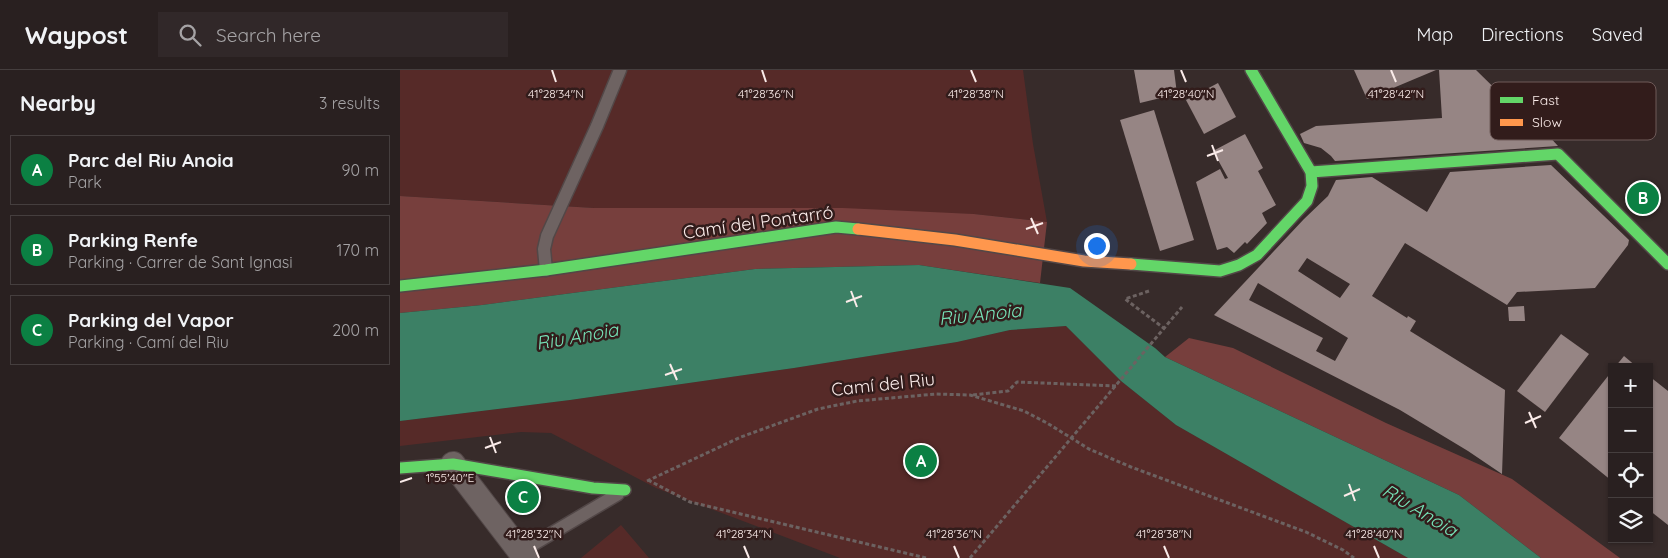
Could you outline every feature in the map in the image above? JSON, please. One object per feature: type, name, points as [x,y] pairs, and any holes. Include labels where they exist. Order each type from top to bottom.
[{"type":"street","points":[[1251,70],[1311,172],[1558,154],[1668,264]]},
{"type":"street","name":"Camí del Pontarró","points":[[400,286],[546,270],[836,227],[955,240],[1084,261],[1220,270],[1239,265],[1256,255],[1307,201],[1312,186],[1311,172]]},
{"type":"street","points":[[400,468],[454,464],[593,488],[625,490]]},
{"type":"street","points":[[454,464],[518,556]]},
{"type":"lane","points":[[546,270],[544,249],[547,236],[620,70]]},
{"type":"lane","points":[[518,556],[625,490]]},
{"type":"path","points":[[1150,290],[1125,300],[1165,328]]},
{"type":"path","points":[[970,558],[1182,307]]},
{"type":"path","points":[[970,395],[1008,391],[1017,382],[1117,386]]},
{"type":"path","name":"Camí del Riu","points":[[625,490],[740,437],[818,409],[857,401],[936,394],[970,395],[1024,411],[1089,449],[1131,467],[1306,532],[1343,550],[1354,558]]},
{"type":"path","points":[[648,480],[690,502],[926,558]]},
{"type":"shaded area","points":[[400,70],[1023,70],[1033,144],[1047,222],[974,214],[594,208],[400,196]]},
{"type":"shaded area","points":[[400,196],[594,208],[843,208],[974,214],[1047,222],[1040,283],[919,265],[755,269],[482,305],[400,313]]},
{"type":"shaded area","points":[[1066,326],[1121,381],[1176,425],[1408,558],[840,558],[656,488],[551,433],[521,432],[400,446],[400,421],[570,400],[794,368],[957,342],[1010,330]]},
{"type":"shaded area","points":[[1189,338],[1233,348],[1386,423],[1512,479],[1620,558],[1541,558],[1459,495],[1165,357]]},
{"type":"shaded area","points":[[621,525],[649,558],[581,558]]},
{"type":"water","name":"Riu Anoia","points":[[919,265],[1070,288],[1165,357],[1459,495],[1541,558],[1408,558],[1176,425],[1121,381],[1066,326],[1010,330],[957,342],[794,368],[570,400],[400,421],[400,313],[482,305],[755,269]]},
{"type":"building","points":[[1134,70],[1174,70],[1177,94],[1140,103]]},
{"type":"building","points":[[1354,70],[1436,70],[1367,99]]},
{"type":"building","points":[[1439,70],[1476,70],[1490,84],[1490,140],[1552,140],[1558,146],[1335,161],[1321,148],[1304,143],[1300,134],[1316,126],[1442,118]]},
{"type":"building","points":[[1218,83],[1236,117],[1204,134],[1186,100]]},
{"type":"building","points":[[1154,110],[1194,240],[1160,251],[1120,120]]},
{"type":"building","points":[[1245,134],[1263,168],[1258,171],[1276,205],[1262,213],[1267,223],[1247,244],[1245,242],[1234,253],[1227,247],[1217,250],[1196,182],[1220,169],[1225,179],[1228,178],[1213,151]]},
{"type":"building","points":[[1551,165],[1629,240],[1628,245],[1595,288],[1517,292],[1507,305],[1405,243],[1372,296],[1407,318],[1408,316],[1416,321],[1410,331],[1505,390],[1502,474],[1400,410],[1214,315],[1328,196],[1336,180],[1372,177],[1427,212],[1450,172]],"holes":[[[1307,258],[1350,284],[1340,298],[1298,271]],[[1258,283],[1348,338],[1335,361],[1316,351],[1323,338],[1249,300]]]},
{"type":"building","points":[[1524,306],[1525,321],[1509,321],[1508,307]]},
{"type":"building","points":[[1561,334],[1589,354],[1545,412],[1517,391]]},
{"type":"building","points":[[1624,356],[1632,363],[1618,363]]},
{"type":"building","points":[[1608,376],[1608,478],[1559,438]]},
{"type":"building","points":[[1653,379],[1668,391],[1668,525],[1653,513]]},
{"type":"traffic: fast","points":[[1131,264],[1220,271],[1239,265],[1257,255],[1307,201],[1312,186],[1311,172],[1251,70]]},
{"type":"traffic: fast","points":[[1311,172],[1558,154],[1668,264]]},
{"type":"traffic: fast","points":[[400,286],[546,270],[836,227],[858,229]]},
{"type":"traffic: fast","points":[[400,468],[453,464],[593,488],[625,490]]},
{"type":"traffic: slow","points":[[858,229],[955,240],[1084,261],[1131,264]]},
{"type":"place","name":"Parking Renfe","points":[[1643,198]]},
{"type":"place","name":"Parc del Riu Anoia","points":[[921,461]]},
{"type":"place","name":"Parking del Vapor","points":[[523,497]]}]
